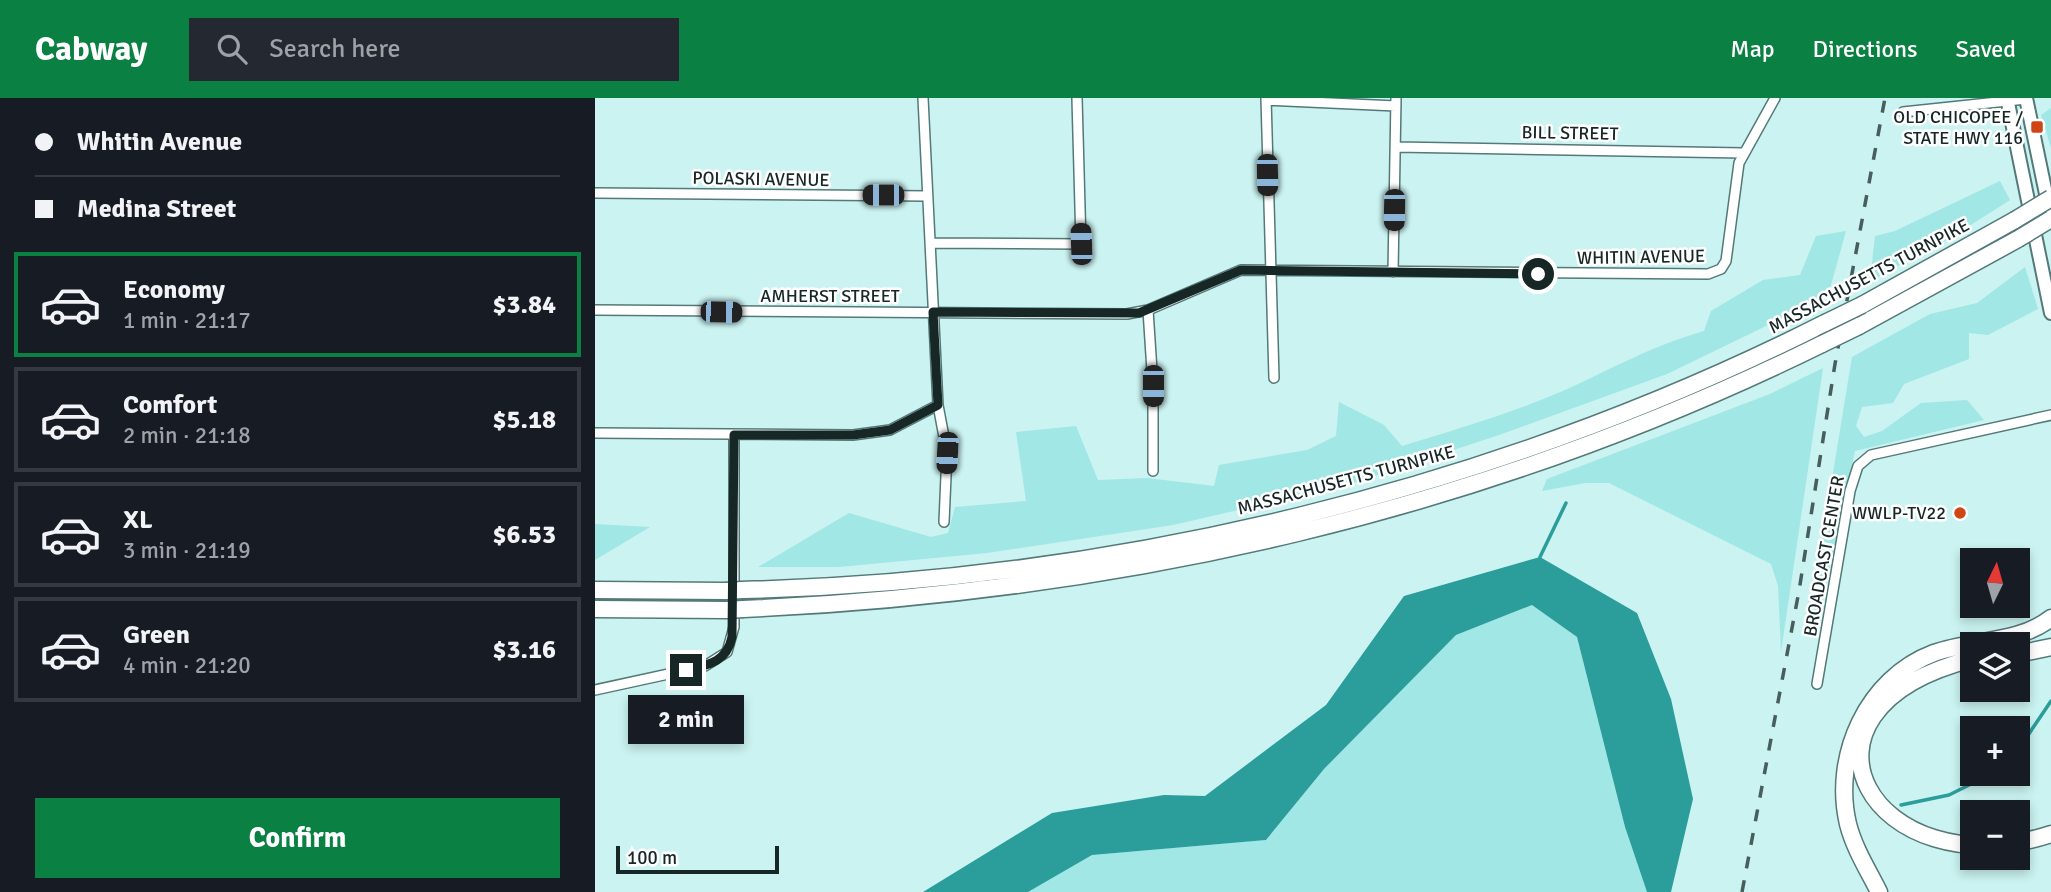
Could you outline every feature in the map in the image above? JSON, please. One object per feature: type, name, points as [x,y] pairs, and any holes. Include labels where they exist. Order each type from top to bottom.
[{"type":"highway","name":"MASSACHUSETTS TURNPIKE","points":[[595,590],[734,591],[888,582],[1020,568],[1158,546],[1312,512],[1445,474],[1604,420],[1740,364],[1862,305],[2051,198]]},
{"type":"highway","points":[[595,609],[727,610],[913,599],[1005,589],[1213,554],[1338,524],[1437,496],[1570,452],[1694,403],[1859,326],[2018,239],[2051,218]]},
{"type":"highway","points":[[1879,892],[1851,836],[1844,794],[1845,766],[1852,740],[1870,705],[1894,677],[1925,657],[1960,646],[2015,636],[2051,618]]},
{"type":"highway","points":[[2030,651],[2051,646]]},
{"type":"highway","points":[[2030,655],[2051,656]]},
{"type":"highway","points":[[1865,819],[1860,794],[1862,766],[1879,720],[1898,696],[1920,679],[1960,664]]},
{"type":"highway","points":[[2030,852],[2051,834]]},
{"type":"main road","points":[[2026,98],[2051,218]]},
{"type":"main road","points":[[2007,100],[2051,313]]},
{"type":"street","points":[[922,98],[938,405],[947,453],[944,522]]},
{"type":"street","points":[[930,243],[1081,244],[1077,98]]},
{"type":"street","points":[[1743,153],[1775,98]]},
{"type":"street","points":[[1903,112],[2026,98]]},
{"type":"street","points":[[1274,378],[1266,99],[1396,102],[1393,272]]},
{"type":"street","name":"BILL STREET","points":[[1396,147],[1743,153]]},
{"type":"street","name":"WHITIN AVENUE","points":[[1148,310],[1241,270],[1703,274],[1722,268],[1729,250],[1737,172],[1743,153]]},
{"type":"street","name":"POLASKI AVENUE","points":[[595,193],[927,196]]},
{"type":"street","name":"AMHERST STREET","points":[[595,310],[1127,314],[1148,310]]},
{"type":"street","points":[[1148,310],[1153,386],[1153,471]]},
{"type":"street","points":[[595,433],[865,434],[890,430],[938,405]]},
{"type":"street","name":"BROADCAST CENTER","points":[[1817,684],[1850,491],[1861,462],[1871,456],[2051,415]]},
{"type":"street","points":[[595,690],[705,666],[727,652],[734,627],[734,435]]},
{"type":"shaded area","points":[[2051,108],[2051,148],[2041,115]]},
{"type":"shaded area","points":[[2000,181],[2010,200],[1947,240],[1870,281],[1875,236],[1895,231]]},
{"type":"shaded area","points":[[1846,231],[1828,296],[1667,374],[1499,435],[1347,485],[1173,525],[987,553],[839,567],[758,567],[849,513],[931,537],[948,533],[955,507],[1026,501],[1016,432],[1076,426],[1098,480],[1147,478],[1214,486],[1219,465],[1307,450],[1336,436],[1339,402],[1384,425],[1402,446],[1545,398],[1650,350],[1704,331],[1711,311],[1763,280],[1800,275],[1816,236]]},
{"type":"shaded area","points":[[2025,267],[2038,309],[1988,335],[1969,333],[1969,359],[1904,384],[1893,403],[1862,407],[1856,426],[1864,437],[1882,431],[1921,403],[1967,400],[1984,420],[1855,451],[1820,612],[1810,613],[1852,357],[1930,314],[1977,303]]},
{"type":"shaded area","points":[[1823,368],[1781,652],[1778,586],[1771,564],[1609,483],[1585,483],[1542,491],[1547,479],[1770,394]]},
{"type":"shaded area","points":[[595,524],[650,527],[595,560]]},
{"type":"shaded area","points":[[1540,557],[1637,613],[1671,699],[1693,799],[1671,892],[1647,892],[1625,827],[1577,637],[1532,605],[1456,635],[1324,769],[1266,840],[1092,855],[1028,892],[923,892],[1052,813],[1164,795],[1205,796],[1326,705],[1404,596]]},
{"type":"shaded area","points":[[1532,605],[1577,637],[1625,827],[1647,892],[1028,892],[1092,855],[1266,840],[1324,769],[1456,635]]},
{"type":"waterway","points":[[1540,557],[1566,503]]},
{"type":"waterway","points":[[2030,732],[2051,701]]},
{"type":"waterway","points":[[1901,805],[1949,795],[1967,786]]},
{"type":"railway","points":[[1742,892],[1799,591],[1835,364],[1885,98]]},
{"type":"place","name":"OLD CHICOPEE / STATE HWY 116","points":[[2037,127]]},
{"type":"place","name":"WWLP-TV22","points":[[1960,513]]},
{"type":"route","points":[[686,670],[721,659],[731,642],[734,627],[734,435],[853,435],[890,430],[938,405],[940,393],[933,312],[1139,313],[1241,270],[1538,274]]}]
